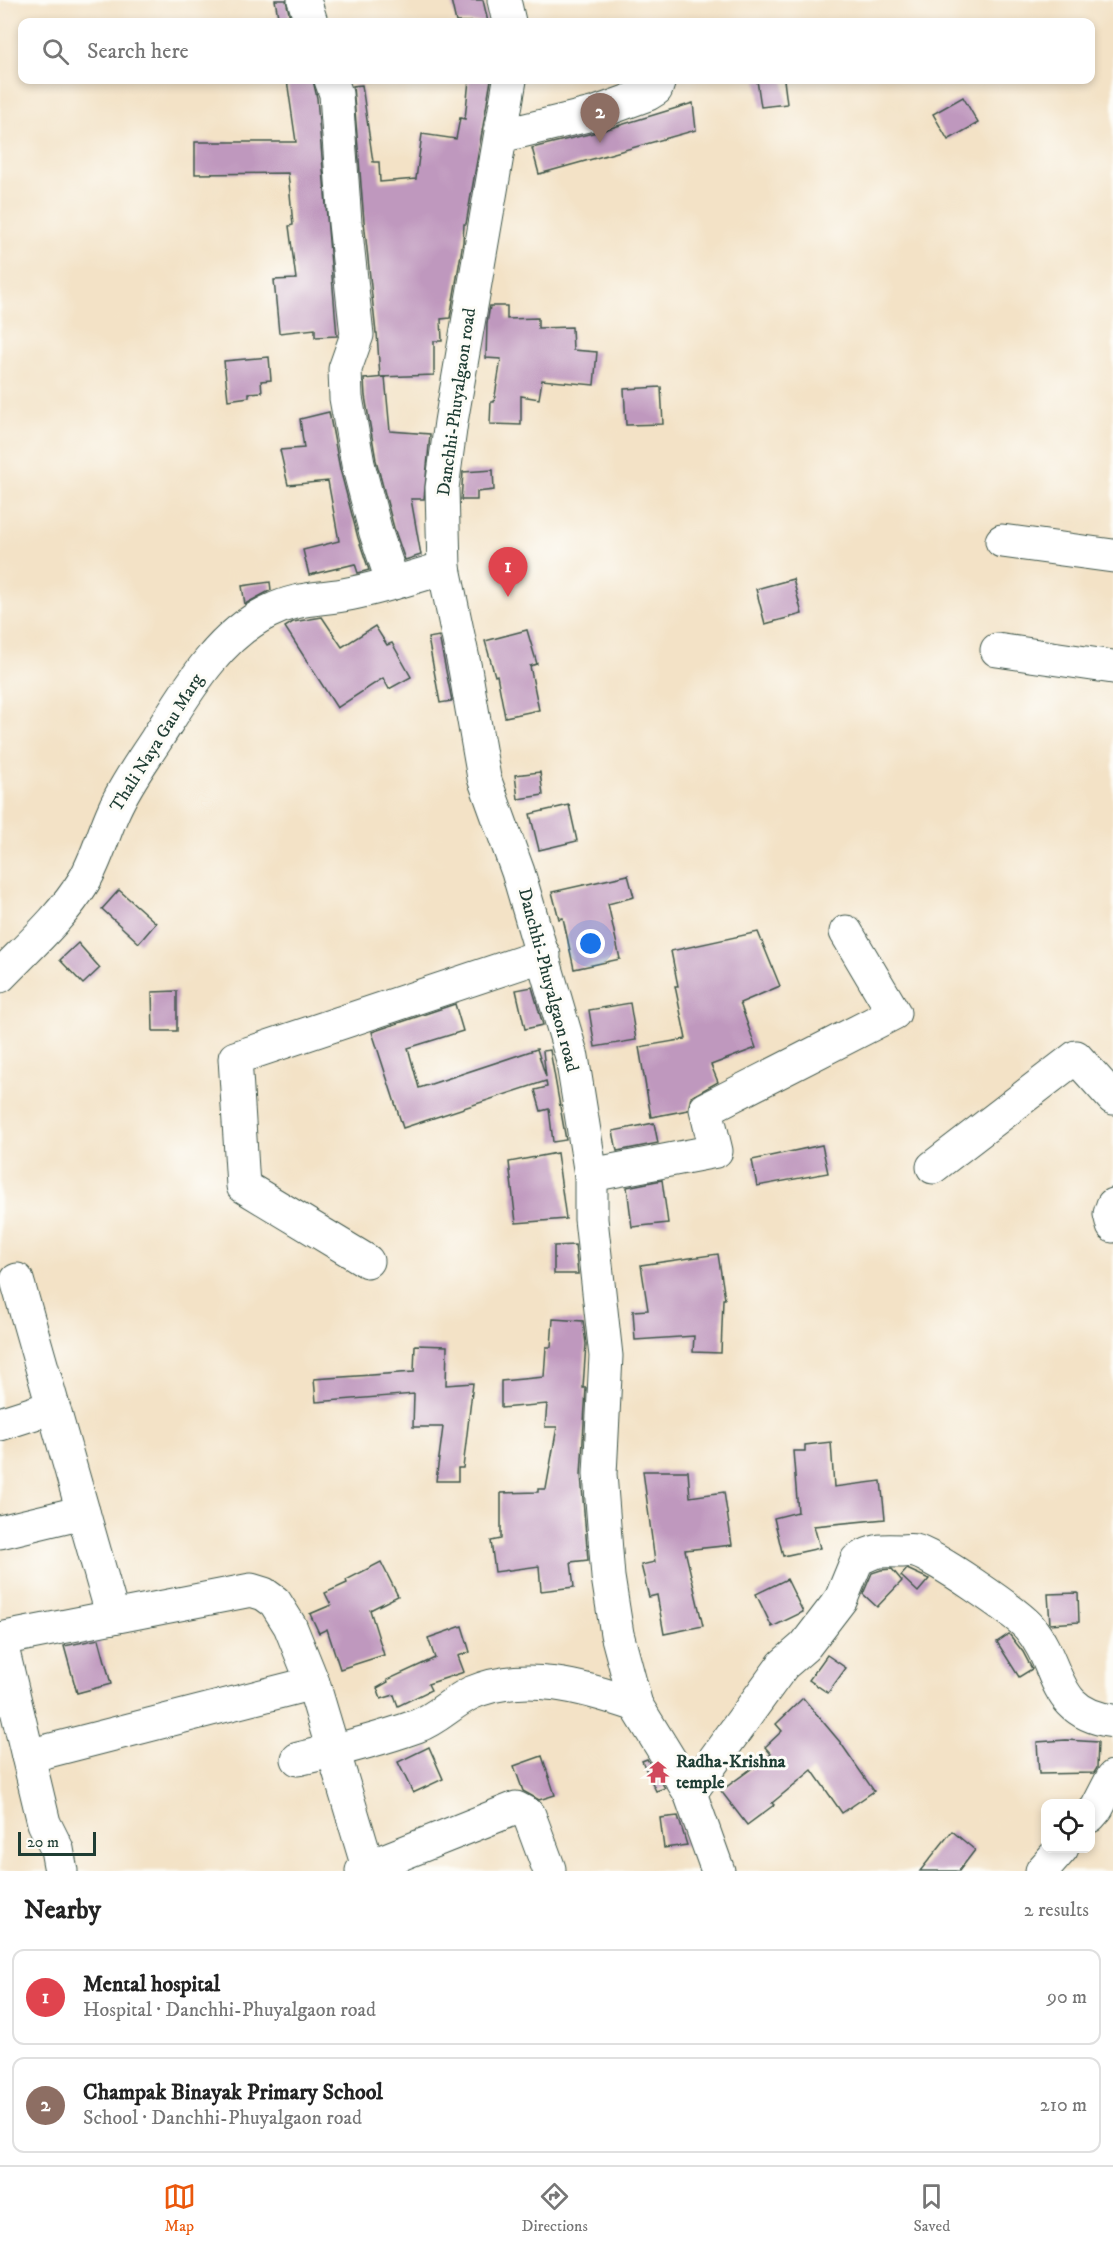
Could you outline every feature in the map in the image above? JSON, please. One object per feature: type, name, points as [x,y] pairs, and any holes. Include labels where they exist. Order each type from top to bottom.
[{"type":"street","points":[[304,0],[310,18]]},
{"type":"street","points":[[504,0],[508,18]]},
{"type":"street","points":[[332,84],[336,94],[345,223],[357,335],[345,369],[346,398],[358,464],[376,533],[393,583]]},
{"type":"street","name":"Danchhi-Phuyalgaon road","points":[[509,84],[449,433],[442,488],[444,568],[484,778],[518,872],[572,1057],[591,1175],[591,1220],[606,1356],[600,1474],[608,1577],[617,1634],[636,1705],[690,1793],[718,1871]]},
{"type":"street","points":[[501,136],[596,113],[648,94],[656,89],[658,84]]},
{"type":"street","points":[[1002,541],[1113,556]]},
{"type":"street","name":"Thali Naya Gau Marg","points":[[0,976],[55,920],[82,884],[94,863],[114,810],[131,778],[184,692],[227,644],[265,613],[290,602],[342,595],[444,568]]},
{"type":"street","points":[[997,650],[1113,667]]},
{"type":"street","points":[[591,1175],[716,1151],[706,1108],[894,1013],[846,932]]},
{"type":"street","points":[[367,1261],[243,1186],[236,1058],[544,955]]},
{"type":"street","points":[[933,1167],[1076,1057],[1113,1098]]},
{"type":"street","points":[[1113,1205],[1110,1214],[1113,1226]]},
{"type":"street","points":[[17,1280],[112,1617]]},
{"type":"street","points":[[0,1424],[53,1407]]},
{"type":"street","points":[[0,1532],[83,1512]]},
{"type":"street","points":[[690,1793],[783,1665],[805,1646],[841,1599],[857,1560],[882,1549],[914,1551],[923,1554],[999,1603],[1027,1624],[1039,1640],[1059,1686],[1076,1709],[1104,1720],[1113,1721]]},
{"type":"street","points":[[61,1871],[57,1849],[44,1823],[0,1639],[251,1590],[264,1594],[275,1602],[290,1626],[313,1683],[365,1869],[516,1808],[529,1815],[549,1869]]},
{"type":"street","points":[[298,1759],[419,1726],[470,1694],[506,1683],[528,1681],[566,1686],[611,1696],[636,1705]]},
{"type":"street","points":[[28,1756],[313,1683]]},
{"type":"street","points":[[1095,1808],[1113,1777]]},
{"type":"street","points":[[1042,1871],[1058,1853]]},
{"type":"building","points":[[275,0],[286,0],[290,18],[278,18]]},
{"type":"building","points":[[451,0],[483,0],[487,18],[455,18]]},
{"type":"building","points":[[288,84],[314,84],[317,98],[337,336],[315,337],[315,329],[279,333],[274,280],[296,279],[289,226],[293,225],[288,173],[195,174],[195,142],[296,142]]},
{"type":"building","points":[[469,84],[490,84],[466,224],[464,224],[450,318],[441,319],[442,341],[434,341],[434,375],[380,377],[353,86],[362,85],[373,162],[379,162],[380,182],[416,179],[422,134],[456,139],[460,118],[465,119]]},
{"type":"building","points":[[758,84],[784,84],[787,104],[761,107]]},
{"type":"building","points":[[963,97],[978,123],[948,140],[933,114]]},
{"type":"building","points":[[693,103],[696,130],[539,174],[532,148],[601,131]]},
{"type":"building","points":[[490,306],[507,306],[507,319],[538,318],[538,328],[572,327],[573,350],[597,352],[594,385],[542,380],[539,399],[521,396],[521,425],[490,424],[491,402],[494,402],[501,359],[486,358]]},
{"type":"building","points":[[269,357],[271,380],[261,381],[262,392],[249,393],[249,397],[228,400],[224,361]]},
{"type":"building","points":[[385,377],[390,431],[430,434],[424,499],[411,499],[421,555],[405,560],[376,460],[365,396],[364,379]]},
{"type":"building","points":[[661,387],[663,424],[626,425],[624,389]]},
{"type":"building","points":[[329,412],[340,469],[369,570],[358,573],[355,564],[309,575],[303,550],[339,541],[328,481],[288,485],[280,450],[304,448],[300,419]]},
{"type":"building","points":[[493,470],[494,490],[477,492],[477,500],[461,500],[463,472]]},
{"type":"building","points":[[793,579],[802,614],[765,624],[756,589]]},
{"type":"building","points":[[270,582],[271,590],[245,604],[242,586]]},
{"type":"building","points":[[322,617],[342,647],[375,626],[387,645],[392,643],[411,677],[389,689],[383,678],[337,708],[285,627],[293,622]]},
{"type":"building","points":[[527,630],[537,664],[530,666],[539,710],[505,717],[497,675],[495,676],[485,641]]},
{"type":"building","points":[[439,636],[452,701],[440,703],[428,638]]},
{"type":"building","points":[[540,772],[543,795],[518,799],[515,775]]},
{"type":"building","points":[[569,805],[577,841],[539,850],[530,814]]},
{"type":"building","points":[[628,875],[634,897],[608,904],[620,959],[574,969],[563,918],[559,919],[552,892]]},
{"type":"building","points":[[119,890],[156,923],[139,943],[102,909]]},
{"type":"building","points":[[758,932],[780,986],[740,1003],[756,1048],[711,1065],[718,1082],[691,1097],[688,1110],[651,1117],[639,1047],[686,1039],[675,986],[678,986],[671,951]]},
{"type":"building","points":[[78,943],[100,968],[83,984],[60,960]]},
{"type":"building","points":[[532,987],[543,1025],[525,1029],[516,990]]},
{"type":"building","points":[[177,991],[177,1031],[153,1031],[152,992]]},
{"type":"building","points":[[630,1003],[636,1040],[595,1047],[589,1010]]},
{"type":"building","points":[[455,1004],[463,1031],[408,1048],[419,1088],[537,1049],[546,1077],[543,1051],[550,1050],[566,1140],[553,1142],[549,1109],[541,1111],[535,1090],[547,1087],[546,1081],[403,1128],[372,1032]]},
{"type":"building","points":[[654,1123],[658,1143],[617,1151],[613,1131]]},
{"type":"building","points":[[822,1145],[828,1173],[757,1186],[752,1160]]},
{"type":"building","points":[[557,1153],[566,1219],[516,1223],[509,1162]]},
{"type":"building","points":[[662,1180],[668,1223],[632,1227],[627,1187]]},
{"type":"building","points":[[575,1245],[578,1274],[554,1274],[554,1246]]},
{"type":"building","points":[[718,1254],[725,1299],[723,1299],[721,1353],[693,1352],[694,1336],[635,1340],[633,1311],[648,1310],[641,1265]]},
{"type":"building","points":[[553,1319],[583,1321],[586,1344],[583,1388],[586,1388],[581,1475],[588,1560],[571,1562],[574,1587],[541,1591],[539,1566],[495,1572],[491,1541],[501,1539],[501,1493],[538,1492],[538,1489],[546,1489],[557,1427],[545,1427],[547,1404],[501,1408],[501,1381],[544,1377],[546,1347],[551,1347]]},
{"type":"building","points":[[415,1345],[447,1346],[446,1385],[473,1383],[463,1468],[458,1468],[458,1481],[436,1481],[443,1427],[413,1427],[414,1394],[316,1402],[314,1379],[414,1372]]},
{"type":"building","points":[[831,1442],[834,1487],[881,1481],[885,1519],[814,1526],[820,1548],[783,1556],[774,1518],[798,1512],[793,1451],[805,1451],[805,1445]]},
{"type":"building","points":[[643,1471],[688,1471],[690,1497],[724,1492],[732,1545],[685,1550],[703,1626],[664,1634],[657,1595],[649,1597],[641,1565],[655,1562]]},
{"type":"building","points":[[381,1562],[398,1596],[370,1610],[384,1655],[340,1669],[327,1629],[319,1633],[310,1614],[331,1605],[325,1593],[347,1583],[346,1580]]},
{"type":"building","points":[[892,1569],[902,1581],[877,1607],[863,1594],[872,1573]]},
{"type":"building","points":[[907,1569],[929,1579],[918,1592],[901,1576]]},
{"type":"building","points":[[787,1579],[803,1612],[772,1627],[756,1594]]},
{"type":"building","points":[[1078,1593],[1079,1622],[1050,1624],[1048,1594]]},
{"type":"building","points":[[462,1626],[470,1652],[458,1656],[464,1672],[428,1684],[431,1690],[398,1706],[394,1695],[381,1699],[377,1688],[388,1682],[387,1680],[435,1658],[428,1638]]},
{"type":"building","points":[[1009,1634],[1023,1652],[1032,1669],[1019,1677],[997,1642]]},
{"type":"building","points":[[99,1639],[111,1684],[77,1693],[64,1646]]},
{"type":"building","points":[[827,1655],[846,1668],[828,1693],[809,1680]]},
{"type":"building","points":[[803,1698],[840,1742],[874,1791],[842,1813],[812,1770],[772,1803],[774,1805],[747,1825],[721,1791],[771,1754],[765,1747],[782,1731],[776,1724]]},
{"type":"building","points":[[1066,1740],[1098,1742],[1097,1768],[1094,1773],[1039,1774],[1037,1742]]},
{"type":"building","points":[[429,1747],[443,1779],[413,1793],[398,1762]]},
{"type":"building","points":[[542,1756],[555,1795],[539,1800],[523,1791],[514,1766]]},
{"type":"building","points":[[647,1759],[665,1788],[656,1791],[642,1761]]},
{"type":"building","points":[[678,1816],[687,1845],[664,1848],[660,1818]]},
{"type":"building","points":[[952,1831],[975,1850],[959,1871],[920,1871]]},
{"type":"place","name":"Champak Binayak Primary School","points":[[600,143]]},
{"type":"place","name":"Mental hospital","points":[[508,597]]},
{"type":"place","name":"Radha-Krishna temple","points":[[658,1772]]}]
